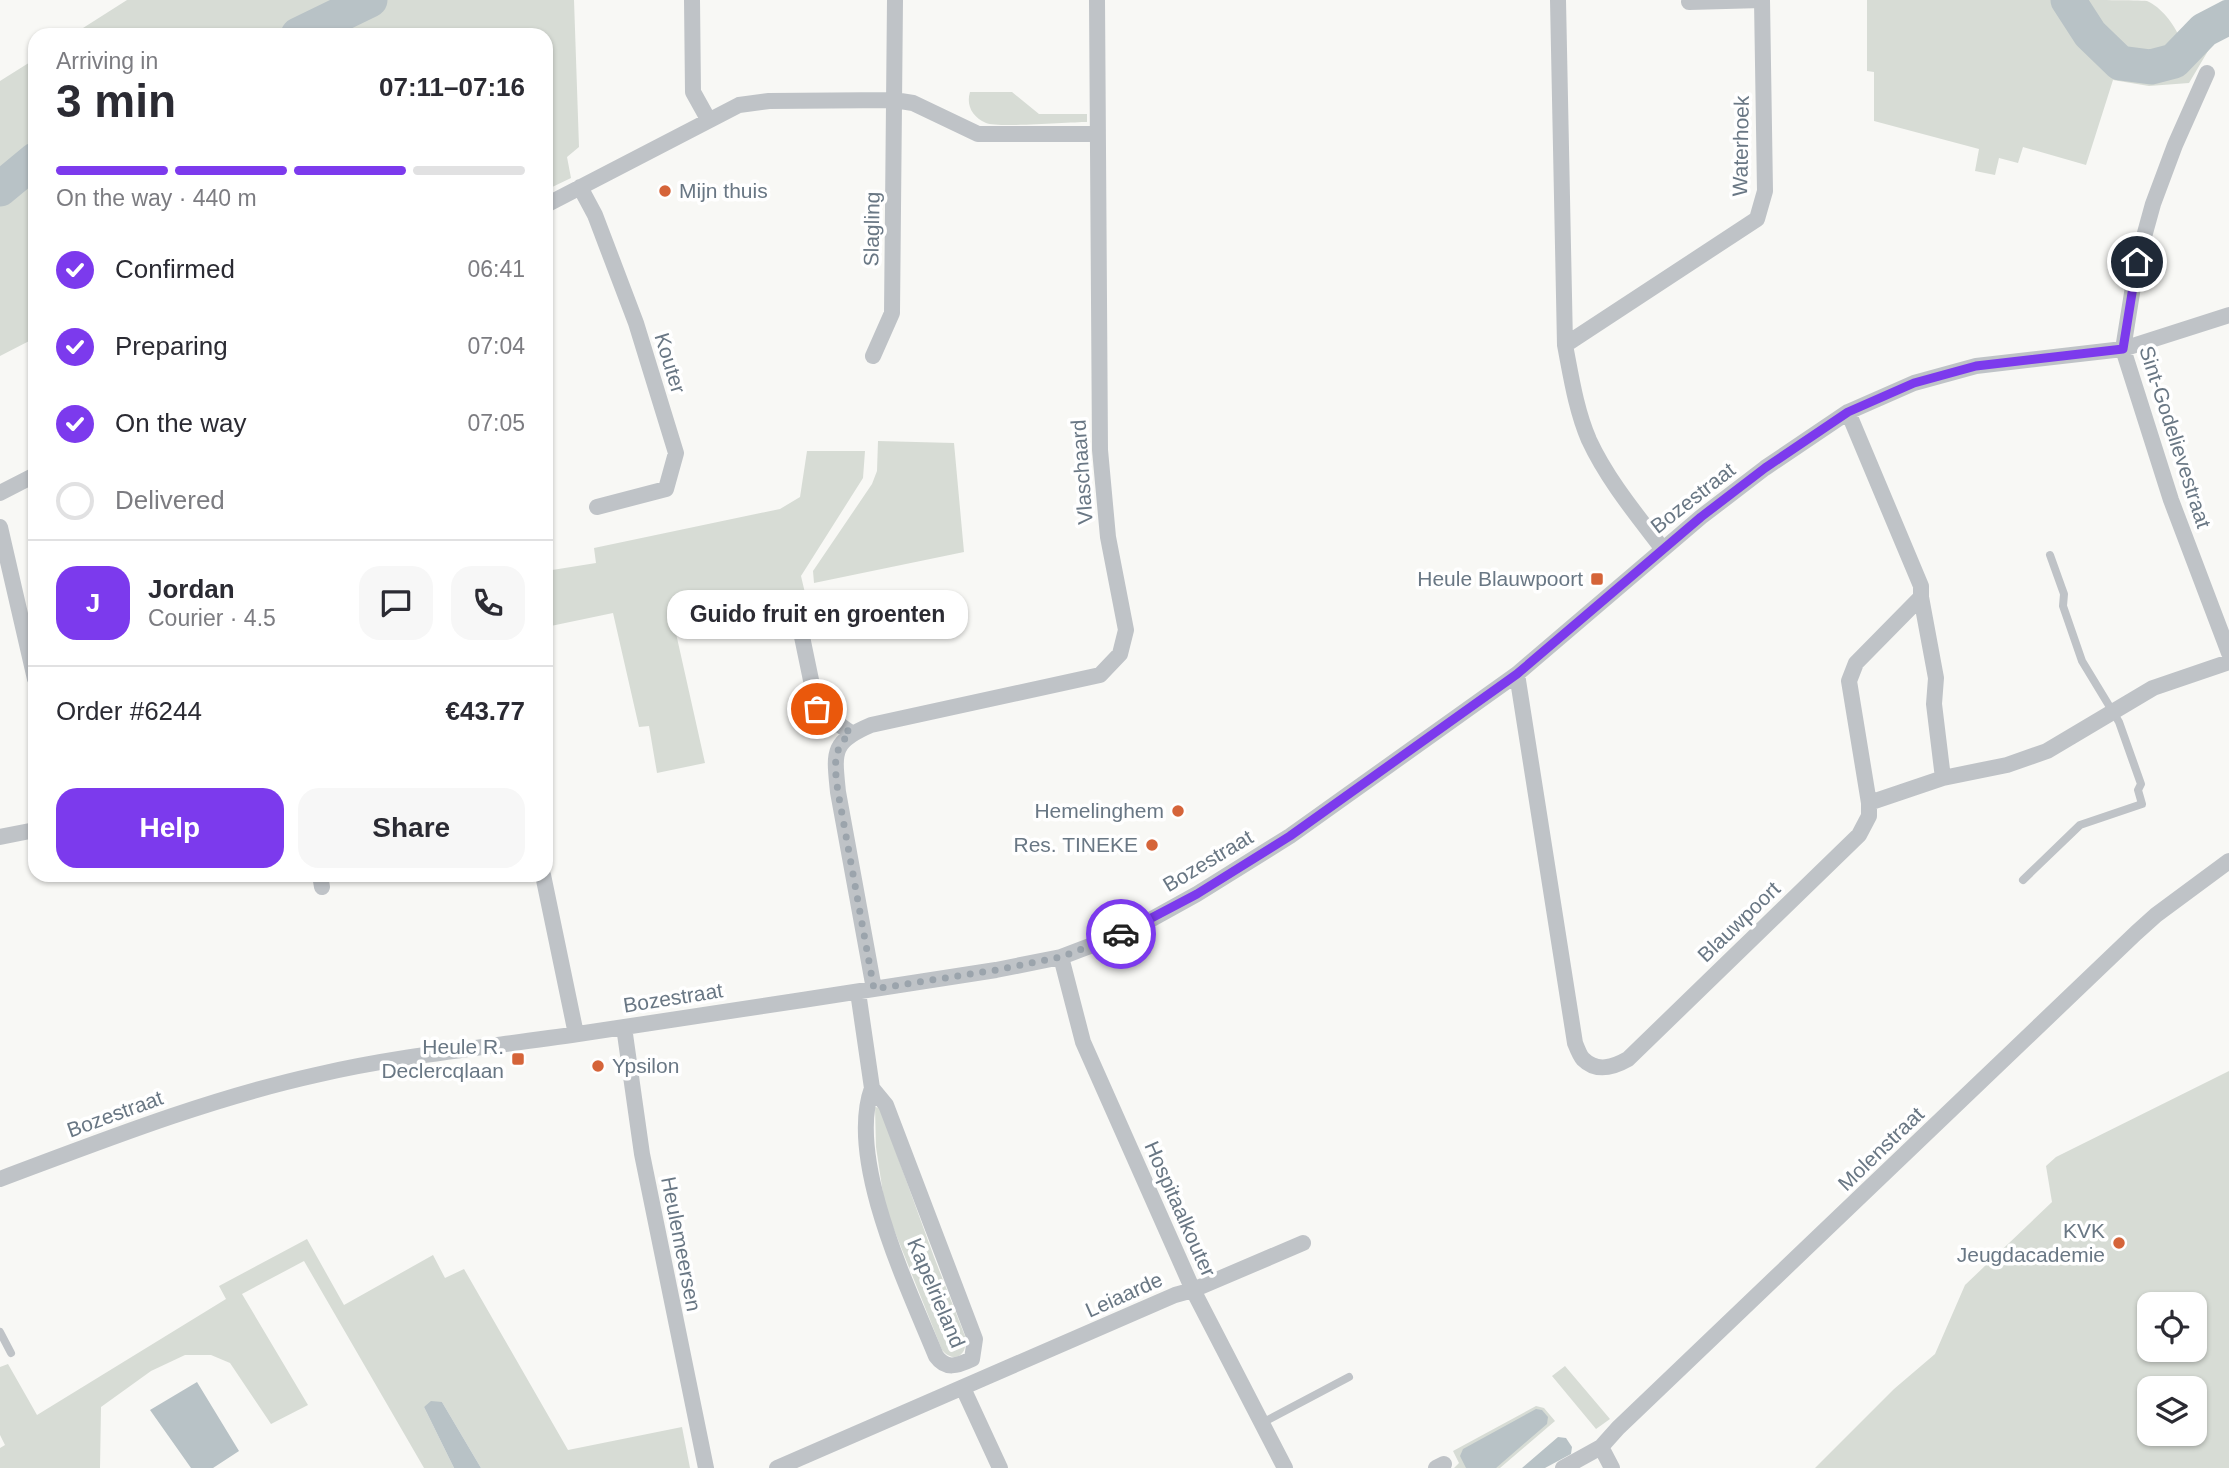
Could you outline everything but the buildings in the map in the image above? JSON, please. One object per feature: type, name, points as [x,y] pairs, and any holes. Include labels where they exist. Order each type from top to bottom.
[{"type":"street","points":[[692,0],[693,92],[708,119]]},
{"type":"street","name":"Slagling","points":[[873,356],[892,313],[895,0]]},
{"type":"street","name":"Vlaschaard","points":[[851,733],[890,720],[1100,675],[1120,654],[1126,630],[1108,537],[1100,450],[1097,0]]},
{"type":"street","points":[[1558,0],[1565,345],[1574,394],[1589,440],[1621,494],[1662,548]]},
{"type":"street","name":"Waterhoek","points":[[1565,345],[1758,219],[1765,191],[1762,0],[1689,2]]},
{"type":"street","name":"Sint-Godelievestraat","points":[[2207,73],[2175,145],[2153,204],[2137,262],[2123,349],[2171,500],[2229,653]]},
{"type":"street","points":[[553,201],[708,119],[739,105],[769,101],[894,100],[914,103],[978,134],[1097,134]]},
{"type":"street","name":"Kouter","points":[[580,187],[595,215],[636,323],[676,453],[666,489],[597,507]]},
{"type":"street","name":"Bozestraat","points":[[0,1179],[220,1100],[315,1075],[427,1054],[996,970],[1061,957],[1132,930],[1290,836],[1517,674],[1662,548],[1765,468],[1848,412],[1914,383],[1976,366],[2123,349],[2229,315]]},
{"type":"street","points":[[1848,412],[1921,586],[1936,678],[1934,704],[1942,778]]},
{"type":"street","points":[[0,493],[28,479]]},
{"type":"street","points":[[0,527],[28,649]]},
{"type":"street","name":"Blauwpoort","points":[[1517,674],[1575,1043],[1583,1060],[1597,1066],[1613,1068],[1628,1059],[1859,835],[1869,816],[1870,803],[1849,681],[1856,663],[1921,597]]},
{"type":"street","points":[[795,603],[817,709],[851,733],[839,746],[835,764],[866,990]]},
{"type":"street","points":[[1870,803],[1942,778],[2007,765],[2047,751],[2153,688],[2229,662]]},
{"type":"street","points":[[0,837],[28,831]]},
{"type":"street","name":"Molenstraat","points":[[1563,1468],[1601,1447],[2136,933],[2229,861]]},
{"type":"street","points":[[544,882],[576,1034]]},
{"type":"street","name":"Hospitaalkouter","points":[[1061,957],[1083,1042],[1193,1290],[1285,1468]]},
{"type":"street","name":"Kapelrieland","points":[[866,990],[872,1088],[867,1103],[866,1121],[870,1171],[881,1216],[936,1356],[942,1364],[960,1365],[972,1359],[975,1339],[886,1105],[872,1088]]},
{"type":"street","name":"Heulemeersen","points":[[624,1027],[642,1154],[706,1468]]},
{"type":"street","name":"Leiaarde","points":[[777,1468],[1175,1295],[1193,1290],[1303,1243]]},
{"type":"street","points":[[964,1388],[1000,1468]]},
{"type":"street","points":[[1601,1447],[1612,1468]]},
{"type":"lane","points":[[2023,880],[2080,825],[2142,804],[2138,790],[2140,778],[2119,722],[2082,661],[2063,606],[2064,594],[2050,555]]},
{"type":"lane","points":[[0,1332],[11,1353]]},
{"type":"lane","points":[[1262,1423],[1349,1377]]},
{"type":"shaded area","points":[[127,0],[358,0],[300,28],[83,28]]},
{"type":"shaded area","points":[[385,0],[574,0],[579,147],[567,157],[571,178],[553,187],[553,28],[332,28],[375,8]]},
{"type":"shaded area","points":[[1867,0],[2057,0],[2085,44],[2109,67],[2130,77],[2159,74],[2183,65],[2207,42],[2211,46],[2189,83],[2149,86],[2113,80],[2086,165],[2023,147],[2018,163],[1999,158],[1995,175],[1975,171],[1979,149],[1874,121],[1874,72],[1867,71]]},
{"type":"shaded area","points":[[2074,0],[2147,1],[2166,16],[2180,38],[2167,58],[2133,62],[2107,45]]},
{"type":"shaded area","points":[[28,63],[28,156],[0,174],[0,81]]},
{"type":"shaded area","points":[[970,92],[1012,92],[1039,114],[1087,114],[1087,122],[1018,125],[986,123],[971,110]]},
{"type":"shaded area","points":[[28,178],[28,342],[0,356],[0,199]]},
{"type":"shaded area","points":[[878,441],[954,443],[964,552],[814,583],[813,571],[872,484],[877,471]]},
{"type":"shaded area","points":[[807,451],[865,451],[863,478],[801,576],[805,593],[673,620],[705,763],[657,773],[649,726],[639,727],[613,613],[553,626],[553,570],[596,563],[594,548],[780,509],[800,497]]},
{"type":"shaded area","name":"KVK Jeugdacademie","points":[[2229,1071],[2229,1468],[1815,1468],[1894,1389],[1935,1354],[1965,1285],[2052,1202],[2046,1166],[2056,1157]]},
{"type":"shaded area","points":[[875,1107],[880,1108],[965,1336],[965,1348],[956,1357],[942,1350],[885,1207],[876,1147]]},
{"type":"shaded area","points":[[307,1239],[344,1305],[433,1255],[445,1278],[464,1269],[568,1450],[682,1427],[690,1468],[481,1468],[442,1402],[424,1407],[454,1468],[424,1468],[304,1261],[242,1294],[308,1405],[271,1424],[230,1363],[211,1355],[185,1355],[151,1371],[101,1407],[100,1468],[0,1468],[0,1448],[5,1445],[0,1435],[0,1367],[8,1364],[37,1415],[226,1299],[219,1286]]},
{"type":"shaded area","points":[[1565,1366],[1610,1419],[1596,1429],[1552,1376]]},
{"type":"shaded area","points":[[197,1382],[239,1451],[213,1468],[191,1468],[150,1410]]},
{"type":"shaded area","points":[[431,1401],[442,1402],[481,1468],[454,1468],[424,1407]]},
{"type":"shaded area","points":[[1536,1406],[1544,1408],[1555,1421],[1500,1468],[1454,1468],[1459,1463],[1453,1451]]},
{"type":"shaded area","points":[[1536,1409],[1542,1410],[1548,1417],[1547,1424],[1496,1468],[1466,1468],[1460,1456],[1463,1449]]},
{"type":"shaded area","points":[[1558,1437],[1566,1438],[1572,1447],[1571,1454],[1545,1468],[1522,1468]]},
{"type":"waterway","points":[[312,28],[370,0]]},
{"type":"waterway","points":[[2068,0],[2090,34],[2120,63],[2151,67],[2174,61],[2204,30],[2229,17]]},
{"type":"waterway","points":[[0,189],[28,166]]},
{"type":"way so far","points":[[817,709],[851,733],[839,746],[835,764],[874,989],[1061,957],[1121,934]]},
{"type":"place","name":"Mijn thuis","points":[[665,191]]},
{"type":"place","name":"Heule Blauwpoort","points":[[1597,579]]},
{"type":"place","name":"Guido fruit en groenten","points":[[817,709]]},
{"type":"place","name":"Hemelinghem","points":[[1178,811]]},
{"type":"place","name":"Res. TINEKE","points":[[1152,845]]},
{"type":"place","name":"Heule R. Declercqlaan","points":[[518,1059]]},
{"type":"place","name":"Ypsilon","points":[[598,1066]]},
{"type":"place","name":"KVK Jeugdacademie","points":[[2119,1243]]},
{"type":"route","points":[[1121,934],[1197,894],[1290,836],[1517,674],[1701,517],[1765,468],[1848,412],[1914,383],[1976,366],[2123,349],[2137,262]]}]
